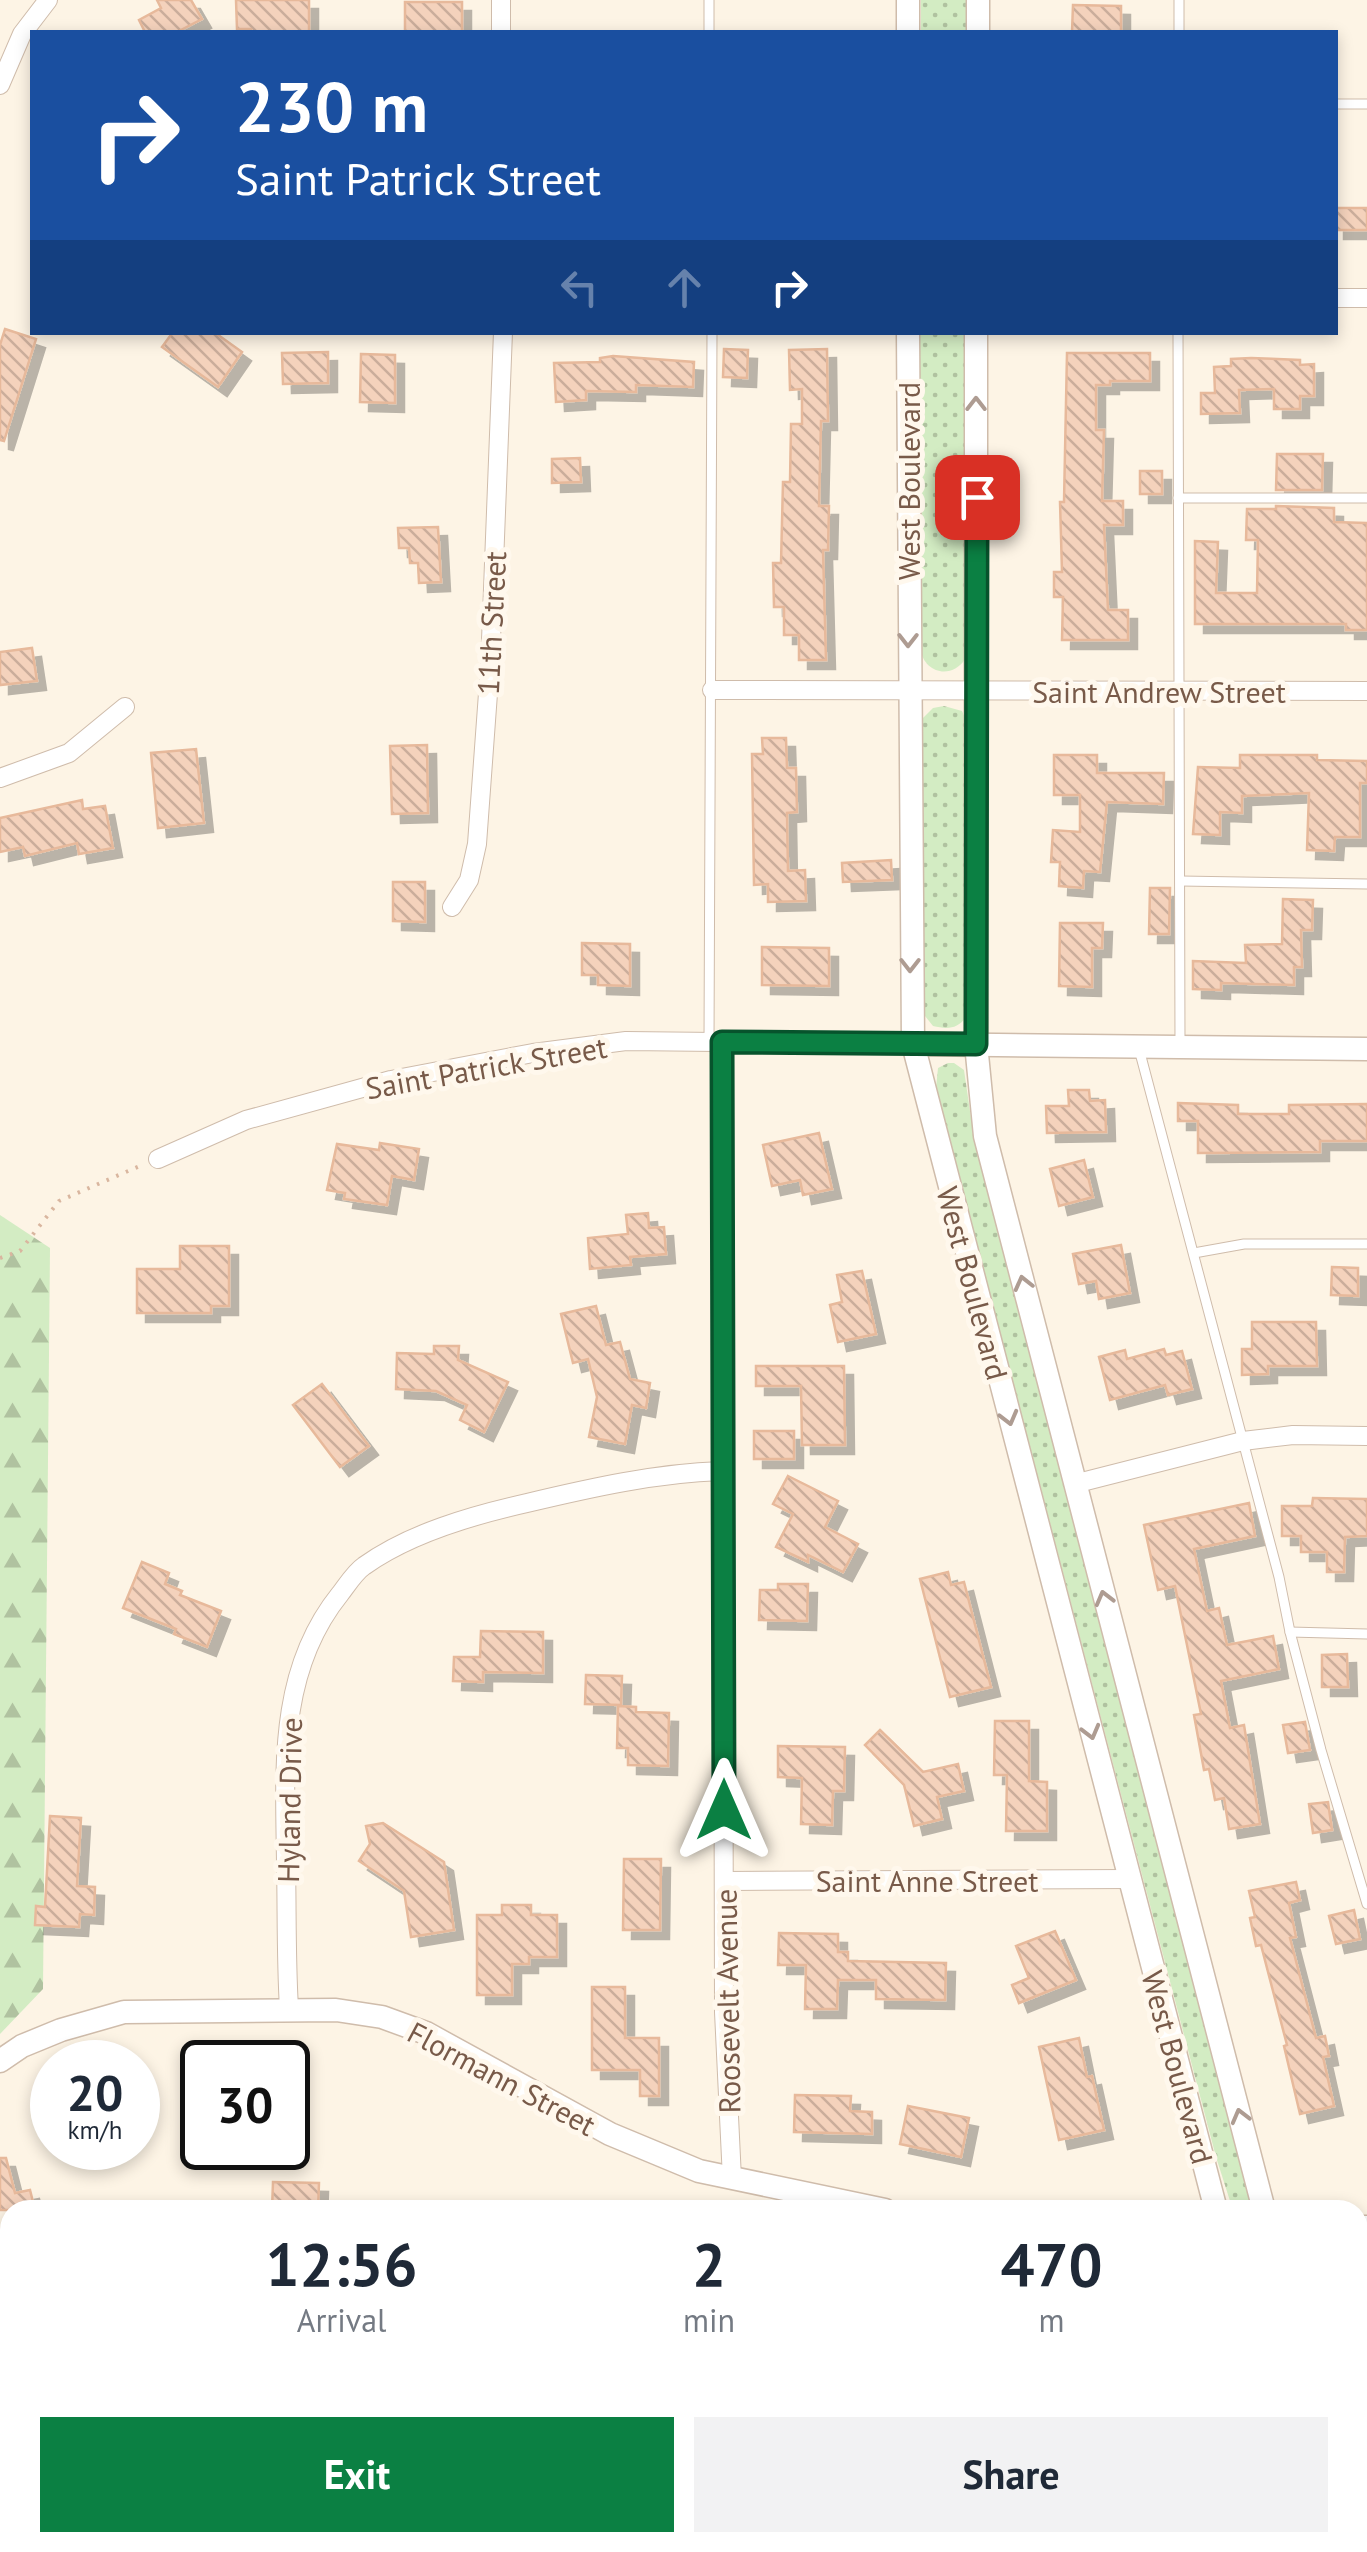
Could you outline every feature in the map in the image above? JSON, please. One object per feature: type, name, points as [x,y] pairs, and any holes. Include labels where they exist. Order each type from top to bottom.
[{"type":"street","points":[[0,85],[22,34],[48,0]]},
{"type":"street","points":[[501,0],[502,30]]},
{"type":"street","points":[[908,0],[908,30]]},
{"type":"street","points":[[978,0],[978,30]]},
{"type":"street","points":[[1338,298],[1367,298]]},
{"type":"street","name":"11th Street","points":[[452,908],[469,880],[478,844],[503,335]]},
{"type":"street","name":"West Boulevard","points":[[908,335],[913,1044],[1213,2200]]},
{"type":"street","name":"West Boulevard","points":[[976,335],[976,1044],[985,1136],[1261,2200]]},
{"type":"street","name":"Saint Andrew Street","points":[[712,690],[1367,692]]},
{"type":"street","points":[[0,778],[69,753],[124,707]]},
{"type":"street","name":"Saint Patrick Street","points":[[158,1159],[246,1120],[391,1080],[576,1046],[716,1042],[1367,1049]]},
{"type":"street","name":"Roosevelt Avenue","points":[[716,1042],[724,2012],[732,2179]]},
{"type":"street","points":[[1074,1484],[1243,1441],[1367,1436]]},
{"type":"street","name":"Hyland Drive","points":[[289,2008],[286,1734],[302,1662],[316,1627],[335,1600],[362,1567],[416,1539],[485,1512],[552,1496],[691,1472],[721,1471]]},
{"type":"street","name":"Saint Anne Street","points":[[724,1881],[1130,1878]]},
{"type":"street","name":"Flormann Street","points":[[0,2061],[22,2046],[61,2030],[124,2012],[336,2010],[382,2018],[426,2033],[610,2134],[660,2156],[732,2179],[836,2200]]},
{"type":"lane","points":[[708,0],[709,30]]},
{"type":"lane","points":[[1179,0],[1179,30]]},
{"type":"lane","points":[[1338,104],[1367,104]]},
{"type":"lane","points":[[712,335],[716,1042]]},
{"type":"lane","points":[[1178,335],[1180,1047]]},
{"type":"lane","points":[[1178,498],[1367,498]]},
{"type":"lane","points":[[1182,881],[1367,884]]},
{"type":"lane","points":[[1138,1046],[1290,1632],[1367,1904]]},
{"type":"lane","points":[[1194,1253],[1244,1244],[1367,1244]]},
{"type":"lane","points":[[1290,1632],[1367,1634]]},
{"type":"path","points":[[0,1258],[20,1252],[59,1201],[158,1159]]},
{"type":"green space","points":[[921,0],[968,0],[968,30],[921,30]]},
{"type":"green space","points":[[920,335],[967,335],[966,658],[953,669],[939,671],[927,664],[920,648]]},
{"type":"green space","points":[[944,706],[962,711],[966,720],[966,1017],[947,1028],[933,1026],[921,1011],[920,721],[933,708]]},
{"type":"green space","points":[[954,1063],[964,1070],[971,1118],[1253,2195],[1249,2200],[1230,2200],[1216,2157],[936,1088],[938,1068]]},
{"type":"green space","points":[[0,1215],[50,1248],[43,1989],[0,2034]]},
{"type":"building","points":[[157,0],[191,0],[202,19],[181,30],[144,30],[139,20],[161,8]]},
{"type":"building","points":[[236,0],[309,0],[309,30],[237,29]]},
{"type":"building","points":[[405,2],[462,2],[462,30],[405,30]]},
{"type":"building","points":[[1073,5],[1121,6],[1121,30],[1072,30]]},
{"type":"building","points":[[1338,208],[1367,208],[1367,230],[1338,230]]},
{"type":"building","points":[[5,329],[36,339],[4,441],[0,440],[0,345]]},
{"type":"building","points":[[171,335],[218,335],[242,352],[218,387],[162,347]]},
{"type":"building","points":[[724,349],[748,350],[747,378],[723,377]]},
{"type":"building","points":[[827,349],[828,421],[821,421],[819,506],[829,506],[828,550],[823,550],[826,660],[799,660],[799,635],[784,635],[784,607],[774,607],[773,563],[781,563],[783,482],[790,482],[791,424],[802,424],[802,389],[790,390],[789,350]]},
{"type":"building","points":[[328,352],[328,383],[283,384],[282,353]]},
{"type":"building","points":[[1067,353],[1150,353],[1150,381],[1096,385],[1096,430],[1104,430],[1102,501],[1123,501],[1123,525],[1104,525],[1108,610],[1128,610],[1128,640],[1062,640],[1063,597],[1054,597],[1054,572],[1062,572],[1060,502],[1064,502]]},
{"type":"building","points":[[361,354],[395,355],[395,403],[360,402]]},
{"type":"building","points":[[600,358],[694,362],[693,387],[636,385],[636,392],[586,391],[586,400],[556,402],[554,363],[600,362]]},
{"type":"building","points":[[1231,359],[1314,364],[1314,396],[1300,396],[1300,409],[1274,409],[1274,389],[1239,390],[1240,413],[1201,414],[1201,393],[1215,393],[1214,367],[1231,366]]},
{"type":"building","points":[[1277,454],[1323,454],[1322,490],[1276,490]]},
{"type":"building","points":[[580,458],[581,482],[552,483],[552,459]]},
{"type":"building","points":[[1140,471],[1162,471],[1162,494],[1140,494]]},
{"type":"building","points":[[1334,508],[1334,522],[1367,523],[1367,630],[1346,630],[1346,624],[1195,624],[1195,541],[1218,542],[1216,593],[1257,593],[1258,540],[1246,540],[1247,509]]},
{"type":"building","points":[[438,527],[441,582],[419,583],[418,563],[410,563],[409,548],[399,548],[398,528]]},
{"type":"building","points":[[32,648],[37,681],[0,685],[0,652]]},
{"type":"building","points":[[762,738],[786,738],[787,768],[796,768],[797,812],[787,813],[788,871],[805,870],[806,901],[768,902],[768,884],[754,885],[752,754],[763,754]]},
{"type":"building","points":[[427,745],[428,813],[392,814],[390,746]]},
{"type":"building","points":[[196,749],[204,823],[158,828],[151,753]]},
{"type":"building","points":[[1054,755],[1097,755],[1097,773],[1164,773],[1163,804],[1107,802],[1100,872],[1084,871],[1083,888],[1059,886],[1060,862],[1051,862],[1053,830],[1080,832],[1080,795],[1054,795]]},
{"type":"building","points":[[1240,755],[1317,755],[1317,760],[1367,761],[1367,783],[1360,783],[1360,837],[1335,837],[1334,851],[1307,850],[1309,793],[1242,796],[1242,813],[1220,812],[1220,835],[1193,834],[1198,767],[1240,768]]},
{"type":"building","points":[[82,800],[83,809],[105,806],[113,848],[79,854],[77,843],[25,856],[23,847],[0,852],[0,818]]},
{"type":"building","points":[[891,860],[892,880],[843,882],[842,863]]},
{"type":"building","points":[[393,882],[425,882],[425,922],[393,921]]},
{"type":"building","points":[[1150,888],[1170,888],[1169,934],[1149,934]]},
{"type":"building","points":[[1283,899],[1313,900],[1312,930],[1301,930],[1302,967],[1294,967],[1294,985],[1221,983],[1221,990],[1193,989],[1193,961],[1246,963],[1245,945],[1282,944]]},
{"type":"building","points":[[1060,923],[1103,923],[1102,948],[1092,948],[1092,987],[1059,986]]},
{"type":"building","points":[[582,943],[630,944],[630,986],[598,985],[598,975],[582,975]]},
{"type":"building","points":[[762,947],[829,948],[829,986],[762,985]]},
{"type":"building","points":[[1068,1090],[1089,1090],[1090,1101],[1105,1100],[1106,1132],[1047,1133],[1046,1106],[1069,1106]]},
{"type":"building","points":[[1178,1103],[1238,1105],[1238,1114],[1289,1114],[1289,1105],[1367,1104],[1367,1141],[1320,1141],[1320,1152],[1198,1153],[1198,1121],[1178,1121]]},
{"type":"building","points":[[819,1133],[832,1189],[803,1195],[800,1180],[772,1186],[763,1145]]},
{"type":"building","points":[[380,1143],[419,1149],[414,1180],[392,1176],[387,1205],[344,1199],[345,1193],[327,1190],[337,1144],[379,1150]]},
{"type":"building","points":[[1084,1160],[1093,1197],[1059,1206],[1050,1169]]},
{"type":"building","points":[[648,1213],[649,1228],[664,1227],[666,1254],[630,1257],[631,1265],[590,1269],[588,1238],[628,1234],[626,1215]]},
{"type":"building","points":[[1121,1245],[1130,1293],[1099,1299],[1096,1281],[1079,1284],[1073,1254]]},
{"type":"building","points":[[180,1246],[229,1246],[229,1306],[211,1306],[211,1313],[137,1313],[137,1269],[180,1269]]},
{"type":"building","points":[[1332,1267],[1358,1268],[1358,1296],[1331,1295]]},
{"type":"building","points":[[862,1271],[876,1334],[838,1342],[830,1305],[842,1302],[837,1275]]},
{"type":"building","points":[[596,1306],[606,1345],[620,1342],[630,1379],[650,1383],[646,1408],[632,1405],[625,1444],[589,1437],[597,1397],[588,1359],[573,1363],[561,1314]]},
{"type":"building","points":[[1252,1322],[1316,1322],[1317,1366],[1268,1366],[1268,1374],[1242,1375],[1242,1349],[1252,1349]]},
{"type":"building","points":[[434,1346],[459,1346],[458,1360],[508,1382],[484,1432],[460,1420],[467,1405],[436,1391],[396,1389],[397,1353],[434,1354]]},
{"type":"building","points":[[1164,1349],[1166,1355],[1182,1351],[1192,1389],[1168,1395],[1165,1385],[1110,1400],[1099,1357],[1125,1350],[1127,1359]]},
{"type":"building","points":[[756,1366],[844,1366],[845,1445],[802,1445],[801,1386],[756,1386]]},
{"type":"building","points":[[322,1384],[369,1446],[340,1467],[293,1405]]},
{"type":"building","points":[[754,1431],[794,1431],[794,1459],[754,1459]]},
{"type":"building","points":[[788,1476],[838,1501],[825,1527],[858,1544],[843,1572],[808,1555],[808,1562],[776,1547],[793,1514],[773,1504]]},
{"type":"building","points":[[1313,1498],[1367,1499],[1367,1536],[1345,1537],[1344,1572],[1327,1572],[1327,1552],[1301,1552],[1301,1536],[1282,1536],[1282,1506],[1312,1506]]},
{"type":"building","points":[[1249,1503],[1255,1536],[1194,1549],[1207,1611],[1219,1608],[1227,1645],[1273,1636],[1279,1669],[1221,1681],[1230,1728],[1244,1725],[1260,1824],[1229,1829],[1224,1798],[1215,1800],[1209,1769],[1204,1770],[1194,1715],[1201,1714],[1175,1586],[1158,1590],[1144,1525]]},
{"type":"building","points":[[142,1562],[169,1573],[165,1584],[182,1591],[180,1595],[221,1611],[207,1647],[174,1634],[176,1629],[123,1608]]},
{"type":"building","points":[[948,1572],[951,1585],[964,1582],[991,1687],[950,1697],[920,1579]]},
{"type":"building","points":[[778,1584],[808,1584],[807,1621],[759,1620],[760,1590],[778,1590]]},
{"type":"building","points":[[481,1631],[543,1632],[543,1673],[483,1672],[483,1682],[453,1681],[454,1657],[480,1657]]},
{"type":"building","points":[[1347,1654],[1348,1687],[1322,1687],[1322,1655]]},
{"type":"building","points":[[586,1675],[622,1676],[621,1705],[585,1704]]},
{"type":"building","points":[[618,1706],[636,1707],[636,1712],[669,1713],[668,1766],[628,1765],[628,1748],[617,1748]]},
{"type":"building","points":[[995,1721],[1029,1721],[1029,1781],[1047,1782],[1047,1831],[1006,1831],[1007,1775],[994,1775]]},
{"type":"building","points":[[1305,1722],[1310,1750],[1288,1753],[1283,1725]]},
{"type":"building","points":[[880,1730],[923,1772],[958,1764],[964,1791],[937,1797],[942,1819],[914,1826],[904,1785],[865,1745]]},
{"type":"building","points":[[778,1746],[845,1747],[844,1791],[833,1791],[832,1825],[801,1824],[802,1778],[778,1777]]},
{"type":"building","points":[[1328,1802],[1332,1830],[1313,1833],[1309,1804]]},
{"type":"building","points":[[50,1816],[81,1818],[77,1886],[95,1887],[94,1915],[80,1914],[79,1927],[35,1925],[36,1906],[45,1907]]},
{"type":"building","points":[[383,1823],[444,1862],[454,1930],[411,1937],[404,1891],[359,1861],[370,1844],[366,1826]]},
{"type":"building","points":[[624,1859],[661,1859],[660,1930],[623,1930]]},
{"type":"building","points":[[1296,1882],[1300,1900],[1289,1903],[1296,1937],[1290,1938],[1316,2038],[1325,2036],[1329,2056],[1323,2057],[1334,2106],[1300,2114],[1261,1945],[1256,1946],[1249,1891]]},
{"type":"building","points":[[502,1905],[531,1905],[531,1915],[557,1915],[557,1957],[529,1957],[529,1964],[512,1964],[512,1995],[477,1995],[477,1915],[502,1915]]},
{"type":"building","points":[[1354,1910],[1360,1939],[1336,1944],[1329,1916]]},
{"type":"building","points":[[1055,1931],[1076,1980],[1019,2003],[1012,1985],[1029,1978],[1016,1946]]},
{"type":"building","points":[[779,1933],[838,1934],[838,1952],[848,1952],[848,1961],[946,1963],[945,2000],[876,1999],[876,1980],[838,1980],[837,2009],[805,2009],[806,1965],[778,1965]]},
{"type":"building","points":[[592,1987],[625,1987],[625,2038],[659,2038],[659,2096],[640,2096],[640,2070],[592,2070]]},
{"type":"building","points":[[1079,2038],[1104,2130],[1059,2140],[1039,2047]]},
{"type":"building","points":[[795,2095],[851,2096],[850,2111],[872,2112],[872,2134],[794,2132]]},
{"type":"building","points":[[908,2106],[969,2118],[961,2157],[900,2144]]},
{"type":"building","points":[[0,2158],[6,2158],[15,2193],[30,2190],[32,2200],[0,2200]]},
{"type":"building","points":[[273,2182],[319,2183],[318,2200],[272,2200]]},
{"type":"route","points":[[724,1810],[722,1042],[976,1044],[977,497]]}]
